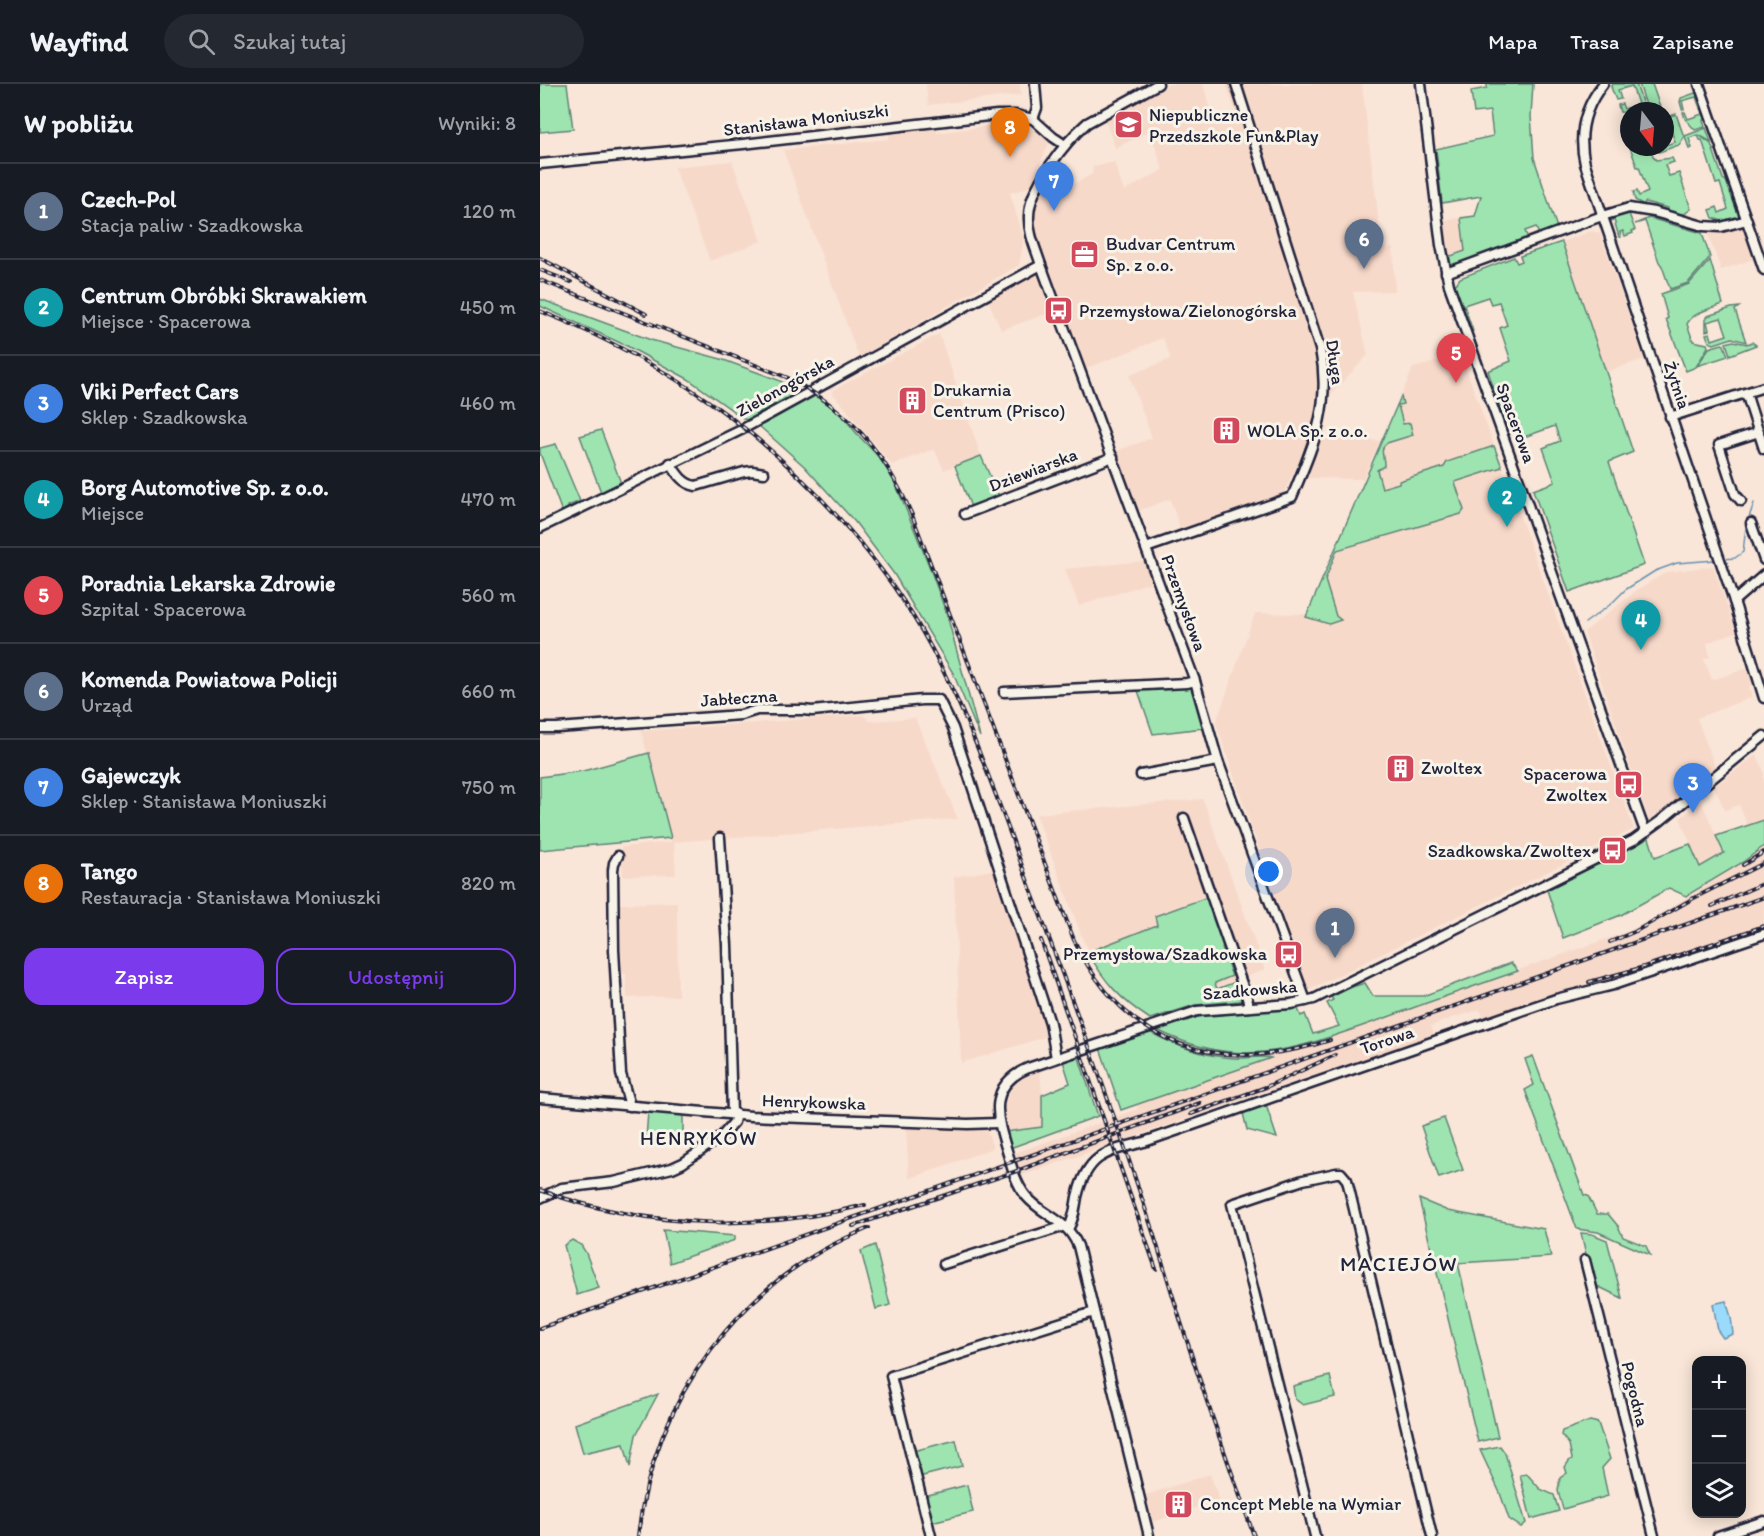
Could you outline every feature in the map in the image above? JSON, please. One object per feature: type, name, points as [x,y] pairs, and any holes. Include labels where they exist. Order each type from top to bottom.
[{"type":"street","points":[[1035,84],[1037,108],[1033,119],[1053,138],[1065,145],[1087,123],[1158,84]]},
{"type":"street","name":"Długa","points":[[1146,548],[1292,497],[1314,444],[1321,418],[1324,387],[1320,350],[1236,84]]},
{"type":"street","name":"Spacerowa","points":[[1421,84],[1446,273],[1643,826],[1647,831]]},
{"type":"street","points":[[1699,84],[1764,270]]},
{"type":"street","name":"Żytnia","points":[[1598,86],[1584,119],[1582,148],[1585,164],[1734,602],[1764,698]]},
{"type":"street","name":"Stanisława Moniuszki","points":[[540,164],[985,117],[1016,115],[1033,119]]},
{"type":"street","name":"Przemysłowa","points":[[1065,145],[1036,189],[1030,203],[1032,239],[1195,681],[1218,761],[1306,1001]]},
{"type":"street","points":[[1446,273],[1602,216],[1635,208],[1703,226],[1721,226],[1747,220]]},
{"type":"street","name":"Zielonogórska","points":[[540,528],[741,430],[1041,265]]},
{"type":"street","points":[[1670,417],[1764,387]]},
{"type":"street","points":[[1746,393],[1764,449]]},
{"type":"street","points":[[1741,501],[1735,494],[1719,445],[1759,432]]},
{"type":"street","name":"Dziewiarska","points":[[965,514],[1113,457]]},
{"type":"street","points":[[670,464],[682,480],[696,486],[744,472],[764,472]]},
{"type":"street","points":[[1751,523],[1764,560]]},
{"type":"street","points":[[1734,602],[1764,575]]},
{"type":"street","points":[[1004,692],[1195,681]]},
{"type":"street","name":"Jabłeczna","points":[[540,728],[741,715],[757,710],[812,711],[939,700],[953,728],[1050,1023],[1056,1058]]},
{"type":"street","name":"Szadkowska","points":[[1069,1230],[1035,1205],[1021,1189],[998,1123],[998,1103],[1001,1093],[1007,1082],[1019,1071],[1197,1011],[1306,1001],[1323,994],[1612,851],[1647,831],[1764,736]]},
{"type":"street","points":[[1141,775],[1218,761]]},
{"type":"street","points":[[1184,818],[1248,1001],[1248,1007]]},
{"type":"street","points":[[540,1198],[562,1188],[614,1182],[672,1168],[722,1136],[734,1122],[720,838]]},
{"type":"street","points":[[618,856],[613,870],[614,951],[621,1074],[630,1106]]},
{"type":"street","name":"Torowa","points":[[1069,1230],[1085,1172],[1095,1160],[1119,1148],[1157,1137],[1525,1009],[1613,985],[1764,933]]},
{"type":"street","name":"Henrykowska","points":[[540,1098],[734,1114],[968,1124],[998,1123]]},
{"type":"street","points":[[1316,1536],[1232,1204],[1303,1180],[1336,1173],[1341,1173],[1347,1180],[1432,1536]]},
{"type":"street","points":[[944,1264],[1069,1230],[1080,1250],[1149,1536]]},
{"type":"street","name":"Pogodna","points":[[1585,1260],[1654,1536]]},
{"type":"street","points":[[931,1536],[891,1376],[1094,1312]]},
{"type":"street","points":[[1718,1536],[1764,1521]]},
{"type":"shaded area","points":[[926,84],[1020,84],[1021,95],[928,105]]},
{"type":"shaded area","points":[[1169,84],[1203,84],[1215,122],[1236,113],[1226,84],[1362,84],[1380,247],[1393,248],[1395,291],[1353,292],[1368,355],[1330,395],[1284,493],[1180,529],[1170,499],[1138,511],[1116,451],[1152,438],[1129,375],[1171,359],[1163,338],[1085,369],[1037,235],[1032,211],[1041,187],[1061,158],[1071,186],[1092,174],[1093,167],[1114,162],[1124,191],[1163,170],[1150,131],[1115,148],[1105,120]]},
{"type":"shaded area","points":[[1014,122],[1043,133],[1049,143],[1030,187],[1010,193],[1024,239],[1019,265],[859,358],[783,150],[889,139],[889,132],[936,127],[937,133]]},
{"type":"shaded area","points":[[732,161],[762,241],[710,261],[674,167]]},
{"type":"shaded area","points":[[1461,218],[1465,251],[1451,256],[1444,220]]},
{"type":"shaded area","points":[[1742,225],[1754,259],[1721,270],[1708,234],[1709,231],[1725,230]]},
{"type":"shaded area","points":[[1591,231],[1600,233],[1644,359],[1606,372],[1562,242]]},
{"type":"shaded area","points":[[1032,275],[1038,275],[1052,312],[1001,330],[988,300]]},
{"type":"shaded area","points":[[939,334],[981,456],[944,470],[934,449],[892,465],[831,391]]},
{"type":"shaded area","points":[[1461,355],[1634,829],[1307,991],[1216,723],[1255,613],[1307,614],[1413,368]]},
{"type":"shaded area","points":[[1321,435],[1380,441],[1363,479],[1305,478]]},
{"type":"shaded area","points":[[1144,561],[1152,582],[1079,606],[1065,569]]},
{"type":"shaded area","points":[[1713,566],[1736,632],[1707,643],[1710,657],[1704,659],[1712,680],[1748,668],[1752,681],[1749,688],[1752,697],[1697,718],[1715,767],[1649,821],[1584,632],[1641,587],[1667,572]]},
{"type":"shaded area","points":[[863,715],[870,721],[915,718],[958,819],[674,842],[676,875],[623,876],[621,847],[671,842],[641,731]]},
{"type":"shaded area","points":[[1757,754],[1764,772],[1764,820],[1748,827],[1739,805],[1725,810],[1714,787]]},
{"type":"shaded area","points":[[1203,799],[1265,970],[1144,1014],[1099,967],[1083,940],[1036,814]]},
{"type":"shaded area","points":[[1701,801],[1724,853],[1700,867],[1680,818]]},
{"type":"shaded area","points":[[1764,847],[1764,930],[1635,975],[1567,992],[1484,1018],[1480,1010],[1455,1017],[1431,1026],[1435,1038],[1305,1078],[1020,1176],[1012,1154],[1138,1109],[1137,1105],[1271,1058],[1232,1058],[1209,1055],[1178,1046],[1148,1031],[1155,1029],[1190,1045],[1233,1053],[1257,1053],[1314,1042],[1632,930]]},
{"type":"shaded area","points":[[997,869],[1043,1012],[1045,1037],[961,1063],[954,877]]},
{"type":"shaded area","points":[[677,902],[678,996],[627,998],[626,974],[622,971],[619,904]]},
{"type":"shaded area","points":[[1040,1070],[1042,1128],[1004,1132],[1003,1113],[1009,1092],[1019,1080]]},
{"type":"shaded area","points":[[906,1128],[987,1130],[993,1148],[909,1179]]},
{"type":"shaded area","points":[[1210,1474],[1219,1500],[1153,1522],[1146,1495]]},
{"type":"green space","points":[[540,84],[567,84],[573,129],[540,132]]},
{"type":"green space","points":[[1487,84],[1533,84],[1531,116],[1534,158],[1557,228],[1539,235],[1536,227],[1525,231],[1528,239],[1452,266],[1449,255],[1465,251],[1461,218],[1475,216],[1481,196],[1442,203],[1436,149],[1493,136],[1490,111],[1474,113],[1471,91],[1487,88]]},
{"type":"green space","points":[[1613,84],[1636,84],[1642,102],[1637,102],[1632,86],[1618,90],[1621,99],[1616,100],[1611,87]]},
{"type":"green space","points":[[1639,84],[1652,84],[1658,102],[1645,102]]},
{"type":"green space","points":[[1695,93],[1705,116],[1703,120],[1705,127],[1695,130],[1685,119],[1683,112],[1688,119],[1702,114],[1696,97],[1682,101],[1684,109],[1680,102],[1681,98]]},
{"type":"green space","points":[[1676,114],[1684,137],[1679,145],[1674,147],[1675,142],[1674,115]]},
{"type":"green space","points":[[1706,128],[1711,142],[1699,135],[1711,144],[1739,217],[1725,222],[1713,218],[1710,210],[1717,207],[1719,213],[1728,209],[1720,183],[1716,184],[1702,140],[1698,135],[1689,138],[1692,148],[1689,149],[1685,136]]},
{"type":"green space","points":[[1633,156],[1653,156],[1656,160],[1672,158],[1674,162],[1665,165],[1669,176],[1679,173],[1691,209],[1679,218],[1666,213],[1668,208],[1645,202],[1644,205],[1635,200],[1633,192],[1637,191],[1639,196],[1648,192],[1639,167]]},
{"type":"green space","points":[[1628,211],[1635,230],[1625,236],[1623,231],[1620,232],[1621,237],[1619,237],[1614,220],[1607,219]]},
{"type":"green space","points":[[1649,218],[1702,233],[1710,257],[1688,283],[1670,289],[1645,221],[1635,224]]},
{"type":"green space","points":[[1562,242],[1633,452],[1609,462],[1644,565],[1569,592],[1533,490],[1555,482],[1543,448],[1560,441],[1555,426],[1524,437],[1517,418],[1505,422],[1488,371],[1511,361],[1500,328],[1507,325],[1499,302],[1491,304],[1488,297],[1464,305],[1473,331],[1471,332],[1454,285],[1460,278],[1514,257],[1517,263],[1522,261],[1520,256]]},
{"type":"green space","points":[[1710,260],[1723,304],[1698,314],[1687,324],[1693,341],[1707,344],[1708,347],[1696,367],[1686,371],[1666,319],[1668,318],[1661,294],[1689,284]]},
{"type":"green space","points":[[540,299],[651,340],[721,359],[778,380],[800,391],[746,420],[688,379],[627,346],[540,306]]},
{"type":"green space","points":[[1739,307],[1735,310],[1746,342],[1732,338],[1714,344],[1709,342],[1706,334],[1710,333],[1712,340],[1727,335],[1721,318],[1707,322],[1709,330],[1706,331],[1706,319],[1708,316]]},
{"type":"green space","points":[[1733,341],[1747,344],[1752,342],[1756,345],[1730,355],[1726,343]]},
{"type":"green space","points":[[1722,344],[1728,356],[1697,366],[1709,348]]},
{"type":"green space","points":[[813,395],[836,408],[889,468],[947,615],[980,737],[953,673],[894,574],[855,522],[804,466],[758,425]]},
{"type":"green space","points":[[1401,396],[1403,404],[1398,405],[1403,424],[1410,423],[1413,435],[1384,446],[1382,451],[1384,466],[1377,470],[1382,488],[1444,467],[1447,462],[1494,446],[1502,467],[1455,482],[1464,510],[1461,514],[1337,550],[1325,580],[1336,616],[1341,620],[1329,624],[1306,617]]},
{"type":"green space","points":[[601,430],[621,483],[601,492],[580,436]]},
{"type":"green space","points":[[556,444],[580,501],[568,506],[562,512],[540,453],[540,448]]},
{"type":"green space","points":[[981,456],[999,496],[971,507],[955,466]]},
{"type":"green space","points":[[1191,686],[1203,728],[1153,734],[1137,688]]},
{"type":"green space","points":[[649,753],[671,838],[540,850],[540,777],[583,771]]},
{"type":"green space","points":[[1764,820],[1764,846],[1743,862],[1686,896],[1669,888],[1621,915],[1563,938],[1547,890],[1596,865],[1619,857],[1625,851],[1649,838],[1655,857],[1690,844],[1700,867],[1724,853],[1716,836]]},
{"type":"green space","points":[[1205,898],[1209,900],[1225,941],[1222,948],[1232,976],[1215,983],[1217,989],[1238,981],[1244,997],[1239,1001],[1195,1005],[1150,1019],[1114,990],[1088,952],[1157,925],[1155,916]]},
{"type":"green space","points":[[1511,963],[1518,971],[1300,1046],[1245,1053],[1216,1050],[1187,1043],[1155,1029],[1211,1014],[1298,1009],[1301,1016],[1305,1014],[1313,1034],[1339,1026],[1327,1003],[1333,1000],[1331,997],[1352,987],[1365,983],[1373,996],[1423,996]]},
{"type":"green space","points":[[1148,1031],[1200,1053],[1234,1058],[1271,1058],[1121,1110],[1100,1048]]},
{"type":"green space","points":[[1078,1055],[1098,1116],[1010,1148],[1004,1132],[1042,1127],[1042,1095],[1070,1083],[1063,1061]]},
{"type":"green space","points":[[1533,1056],[1584,1195],[1588,1196],[1597,1214],[1608,1214],[1618,1226],[1623,1237],[1646,1246],[1650,1255],[1598,1232],[1577,1229],[1525,1090],[1534,1085],[1525,1059]]},
{"type":"green space","points":[[1266,1105],[1277,1138],[1247,1130],[1243,1113]]},
{"type":"green space","points":[[648,1112],[683,1114],[683,1133],[677,1137],[646,1138]]},
{"type":"green space","points":[[1444,1118],[1463,1170],[1439,1178],[1421,1126]]},
{"type":"green space","points":[[1419,1199],[1448,1211],[1544,1229],[1551,1257],[1458,1263],[1498,1437],[1478,1442]]},
{"type":"green space","points":[[663,1230],[735,1236],[735,1240],[670,1263]]},
{"type":"green space","points":[[1581,1233],[1592,1234],[1607,1240],[1622,1298],[1593,1284]]},
{"type":"green space","points":[[572,1240],[581,1245],[586,1253],[599,1288],[577,1295],[564,1245]]},
{"type":"green space","points":[[875,1245],[890,1305],[876,1309],[861,1251]]},
{"type":"green space","points":[[1330,1376],[1335,1397],[1303,1405],[1295,1399],[1293,1386]]},
{"type":"green space","points":[[658,1394],[636,1435],[630,1467],[624,1444],[583,1453],[575,1424]]},
{"type":"green space","points":[[1590,1421],[1598,1423],[1610,1459],[1602,1468],[1608,1496],[1563,1509],[1558,1491],[1560,1478],[1567,1473],[1565,1467],[1572,1459],[1569,1444],[1561,1435],[1562,1431]]},
{"type":"green space","points":[[956,1440],[962,1466],[919,1477],[913,1451]]},
{"type":"green space","points":[[1500,1446],[1505,1453],[1526,1523],[1521,1527],[1509,1519],[1480,1450]]},
{"type":"green space","points":[[1527,1474],[1540,1489],[1554,1495],[1559,1511],[1531,1519],[1520,1475]]},
{"type":"green space","points":[[967,1485],[973,1512],[931,1522],[924,1496]]},
{"type":"water","points":[[1726,1301],[1733,1334],[1723,1338],[1718,1331],[1713,1304]]},
{"type":"waterway","points":[[1723,559],[1735,558],[1743,552],[1746,526],[1754,503]]},
{"type":"waterway","points":[[1585,623],[1611,604],[1625,590],[1655,571],[1677,563],[1715,560]]},
{"type":"railway","points":[[540,258],[646,314]]},
{"type":"railway","points":[[540,270],[571,282]]},
{"type":"railway","points":[[540,280],[786,377],[828,403],[862,434],[889,471],[912,515],[1074,940],[1095,977],[1120,1006],[1149,1029],[1180,1044],[1215,1053],[1251,1055],[1290,1050],[1330,1040]]},
{"type":"railway","points":[[540,311],[640,358],[686,386],[730,417],[772,451],[811,488],[848,528],[908,608],[951,686],[986,768],[1107,1097],[1254,1536]]},
{"type":"railway","points":[[1743,865],[1764,852]]},
{"type":"railway","points":[[1610,942],[1636,931],[1692,899],[1764,863]]},
{"type":"railway","points":[[1712,906],[1764,883]]},
{"type":"railway","points":[[540,1328],[1764,897]]},
{"type":"railway","points":[[1589,982],[1644,967],[1764,926]]},
{"type":"railway","points":[[1041,940],[1156,1269]]},
{"type":"railway","points":[[1191,1114],[1266,1087],[1335,1055]]},
{"type":"railway","points":[[853,1226],[1014,1172],[1200,1103]]},
{"type":"railway","points":[[540,1190],[579,1203],[619,1212],[660,1219],[701,1222],[784,1219],[825,1214],[865,1205]]},
{"type":"railway","points":[[638,1536],[647,1486],[662,1437],[684,1392],[711,1350],[743,1312],[781,1278],[823,1250],[869,1228]]},
{"type":"place","name":"Niepubliczne Przedszkole Fun&Play","points":[[1128,125]]},
{"type":"place","name":"Tango","points":[[1010,157]]},
{"type":"place","name":"Gajewczyk","points":[[1054,211]]},
{"type":"place","name":"Budvar Centrum Sp. z o.o.","points":[[1085,254]]},
{"type":"place","name":"Komenda Powiatowa Policji","points":[[1364,269]]},
{"type":"place","name":"Przemysłowa/Zielonogórska","points":[[1058,311]]},
{"type":"place","name":"Poradnia Lekarska Zdrowie","points":[[1456,383]]},
{"type":"place","name":"Drukarnia Centrum (Prisco)","points":[[912,400]]},
{"type":"place","name":"WOLA Sp. z o.o.","points":[[1226,431]]},
{"type":"place","name":"Centrum Obróbki Skrawakiem","points":[[1507,527]]},
{"type":"place","name":"Borg Automotive Sp. z o.o.","points":[[1641,650]]},
{"type":"place","name":"Zwoltex","points":[[1400,768]]},
{"type":"place","name":"Spacerowa Zwoltex","points":[[1628,784]]},
{"type":"place","name":"Viki Perfect Cars","points":[[1693,813]]},
{"type":"place","name":"Szadkowska/Zwoltex","points":[[1612,851]]},
{"type":"place","name":"Przemysłowa/Szadkowska","points":[[1288,954]]},
{"type":"place","name":"Czech-Pol","points":[[1335,958]]},
{"type":"place","name":"Concept Meble na Wymiar","points":[[1179,1504]]},
{"type":"district","name":"HENRYKÓW","points":[[699,1138]]},
{"type":"district","name":"MACIEJÓW","points":[[1399,1264]]}]
